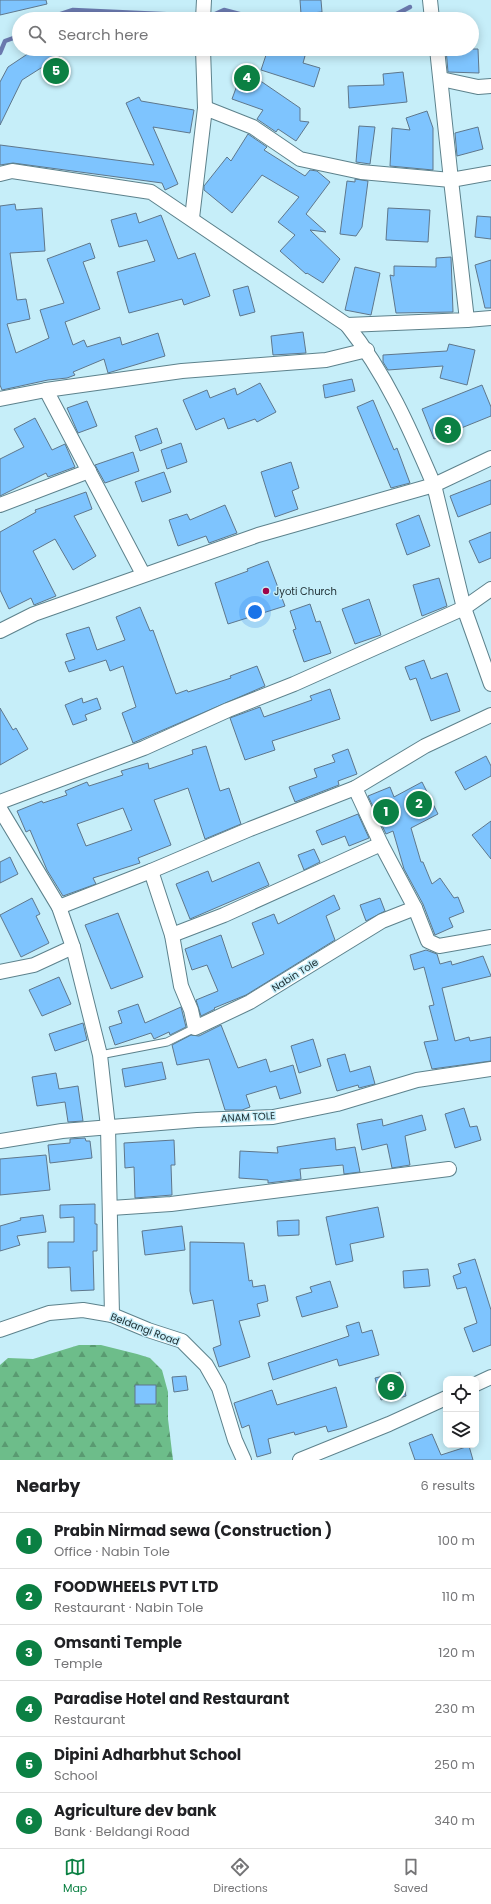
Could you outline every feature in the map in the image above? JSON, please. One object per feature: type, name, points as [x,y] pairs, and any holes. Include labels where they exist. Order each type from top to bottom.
[{"type":"street","points":[[430,0],[431,12]]},
{"type":"street","points":[[192,218],[205,108],[203,56]]},
{"type":"street","points":[[438,56],[467,320]]},
{"type":"street","points":[[441,79],[478,87],[491,86]]},
{"type":"street","points":[[205,108],[253,127],[300,159],[361,172],[451,180],[491,173]]},
{"type":"street","points":[[0,174],[12,171],[151,192],[192,218],[348,325],[366,350],[404,415],[434,485],[464,608],[491,684]]},
{"type":"street","points":[[348,325],[491,318]]},
{"type":"street","points":[[0,399],[46,390],[182,371],[326,360],[366,350]]},
{"type":"street","points":[[46,390],[143,574]]},
{"type":"street","points":[[0,630],[34,614],[143,574],[258,535],[434,485],[491,458]]},
{"type":"street","points":[[0,505],[89,471]]},
{"type":"street","points":[[0,802],[144,748],[228,710],[301,681],[464,608],[491,589]]},
{"type":"street","points":[[59,907],[151,872],[250,829],[355,788],[425,746],[491,715]]},
{"type":"street","points":[[355,788],[381,844],[415,908],[428,941],[440,946],[491,937]]},
{"type":"street","points":[[0,809],[59,907],[73,947],[100,1055],[108,1127],[111,1208],[112,1315]]},
{"type":"street","points":[[172,934],[224,916],[381,844]]},
{"type":"street","points":[[151,872],[172,934],[181,986],[191,1010],[195,1028]]},
{"type":"street","name":"Nabin Tole","points":[[195,1028],[250,1002],[382,921],[415,908]]},
{"type":"street","points":[[0,972],[34,965],[73,947]]},
{"type":"street","name":"ANAM TOLE","points":[[0,1141],[62,1131],[198,1120],[273,1117],[336,1104],[418,1080],[491,1069]]},
{"type":"street","points":[[111,1208],[171,1204],[449,1169]]},
{"type":"street","name":"Beldangi Road","points":[[0,1330],[49,1313],[83,1310],[112,1315],[148,1330],[182,1341],[206,1365],[219,1388],[235,1440],[244,1460]]},
{"type":"street","points":[[479,1383],[491,1377]]},
{"type":"street","points":[[300,1460],[389,1424],[443,1399]]},
{"type":"lane","points":[[100,1055],[167,1042],[195,1028]]},
{"type":"green space","points":[[79,1345],[101,1345],[137,1354],[150,1358],[162,1370],[168,1392],[168,1419],[173,1460],[0,1460],[0,1365],[8,1358],[33,1359]]},
{"type":"building","points":[[0,0],[46,0],[47,4],[0,15]]},
{"type":"building","points":[[300,0],[321,0],[322,12],[301,12]]},
{"type":"building","points":[[24,56],[60,56],[22,80],[0,125],[0,82],[8,67]]},
{"type":"building","points":[[266,56],[305,56],[303,63],[320,68],[314,87],[261,70]]},
{"type":"building","points":[[447,56],[478,56],[479,73],[448,72]]},
{"type":"building","points":[[243,69],[300,108],[300,121],[309,122],[296,141],[278,129],[276,132],[257,119],[263,110],[232,99]]},
{"type":"building","points":[[403,72],[407,102],[349,108],[348,86],[384,85],[383,74]]},
{"type":"building","points":[[139,97],[141,101],[194,110],[190,133],[153,127],[178,184],[165,190],[162,183],[13,163],[0,165],[0,145],[154,165],[126,103]]},
{"type":"building","points":[[427,111],[433,128],[433,170],[390,166],[392,128],[410,130],[406,118]]},
{"type":"building","points":[[359,126],[375,127],[370,164],[356,162]]},
{"type":"building","points":[[478,127],[483,149],[457,156],[455,133]]},
{"type":"building","points":[[248,134],[267,147],[264,150],[305,176],[310,170],[317,171],[330,182],[306,214],[326,232],[310,230],[340,259],[323,283],[307,273],[306,274],[280,251],[295,235],[278,222],[299,197],[262,175],[232,213],[204,190],[204,186],[227,157],[231,161]]},
{"type":"building","points":[[355,179],[368,181],[362,227],[356,236],[340,234],[347,181],[355,182]]},
{"type":"building","points":[[15,204],[16,210],[42,208],[45,251],[10,253],[17,300],[26,299],[30,319],[7,324],[16,353],[49,338],[40,310],[64,303],[47,259],[90,243],[95,258],[83,262],[100,309],[65,322],[73,345],[84,340],[87,347],[120,337],[122,345],[158,333],[165,356],[108,373],[104,359],[73,372],[75,375],[67,378],[48,380],[2,390],[0,385],[0,206]]},
{"type":"building","points":[[388,208],[430,210],[428,242],[386,240]]},
{"type":"building","points":[[136,213],[139,223],[161,215],[178,259],[195,253],[210,296],[184,305],[182,299],[129,313],[117,272],[155,261],[147,240],[119,247],[111,220]]},
{"type":"building","points":[[477,216],[491,217],[491,239],[475,237]]},
{"type":"building","points":[[451,257],[453,312],[396,313],[390,275],[394,276],[394,266],[436,267],[436,258]]},
{"type":"building","points":[[491,260],[491,308],[485,308],[475,265]]},
{"type":"building","points":[[355,267],[380,273],[371,315],[345,310]]},
{"type":"building","points":[[248,286],[255,312],[240,316],[233,290]]},
{"type":"building","points":[[303,332],[306,353],[273,355],[271,336]]},
{"type":"building","points":[[449,344],[475,350],[467,385],[440,378],[443,366],[388,370],[383,362],[383,355],[447,351]]},
{"type":"building","points":[[352,379],[355,391],[325,398],[323,385]]},
{"type":"building","points":[[260,383],[276,412],[257,422],[255,419],[228,429],[224,418],[196,430],[183,400],[207,390],[210,398],[235,388],[237,395]]},
{"type":"building","points":[[482,385],[491,407],[491,416],[434,439],[422,409]]},
{"type":"building","points":[[373,400],[394,450],[397,448],[410,483],[391,488],[357,407]]},
{"type":"building","points":[[87,401],[97,426],[78,433],[67,408]]},
{"type":"building","points":[[35,418],[52,450],[65,444],[75,467],[48,477],[46,473],[0,496],[0,459],[24,447],[14,429]]},
{"type":"building","points":[[157,428],[162,443],[140,451],[135,436]]},
{"type":"building","points":[[181,443],[187,462],[167,469],[161,450]]},
{"type":"building","points":[[133,452],[139,471],[105,483],[95,465]]},
{"type":"building","points":[[291,462],[299,488],[292,491],[298,509],[275,517],[261,472]]},
{"type":"building","points":[[164,472],[171,492],[142,502],[135,482]]},
{"type":"building","points":[[491,480],[491,504],[458,517],[450,496]]},
{"type":"building","points":[[86,492],[92,509],[74,516],[96,556],[73,570],[55,539],[33,551],[56,596],[34,605],[31,598],[9,609],[0,590],[0,532],[36,512],[35,510]]},
{"type":"building","points":[[225,505],[237,533],[209,543],[206,536],[178,546],[169,520],[187,514],[190,520]]},
{"type":"building","points":[[419,515],[430,546],[407,555],[396,524]]},
{"type":"building","points":[[491,532],[491,558],[479,563],[469,541]]},
{"type":"building","points":[[268,561],[285,606],[228,624],[215,583],[248,571],[247,569]]},
{"type":"building","points":[[439,578],[447,606],[422,616],[413,585]]},
{"type":"building","points":[[369,599],[381,635],[355,644],[342,609]]},
{"type":"building","points":[[310,604],[316,622],[320,621],[331,653],[304,662],[293,630],[296,629],[290,611]]},
{"type":"building","points":[[140,607],[150,631],[153,630],[176,694],[187,690],[188,692],[231,678],[230,676],[257,666],[265,686],[133,743],[122,713],[136,707],[123,666],[110,671],[106,660],[69,672],[65,662],[75,659],[66,634],[89,627],[97,650],[125,640],[116,617]]},
{"type":"building","points":[[424,660],[431,679],[447,673],[460,711],[431,721],[416,678],[410,680],[405,667]]},
{"type":"building","points":[[330,689],[340,719],[272,741],[275,750],[245,760],[230,718],[260,707],[264,717],[312,700],[310,696]]},
{"type":"building","points":[[82,698],[83,703],[97,698],[101,709],[85,715],[87,720],[73,725],[65,705]]},
{"type":"building","points":[[0,708],[13,730],[16,728],[28,749],[0,765]]},
{"type":"building","points":[[206,746],[220,791],[229,788],[241,824],[205,839],[188,788],[154,800],[171,845],[138,858],[140,863],[93,878],[96,884],[63,896],[47,870],[30,830],[26,832],[17,811],[42,801],[43,803],[67,795],[65,791],[87,782],[89,786],[123,775],[121,771],[148,763],[149,769],[193,754],[192,750]],"holes":[[[123,808],[132,830],[86,846],[77,824]]]},
{"type":"building","points":[[348,749],[357,774],[338,781],[339,785],[295,802],[289,787],[317,777],[314,769],[335,762],[332,755]]},
{"type":"building","points":[[486,756],[491,766],[491,776],[465,790],[455,772]]},
{"type":"building","points":[[422,782],[438,814],[411,828],[421,862],[423,862],[432,884],[440,878],[454,898],[458,897],[464,912],[449,918],[453,927],[435,935],[423,904],[404,869],[393,831],[386,834],[368,796],[390,787],[394,797]]},
{"type":"building","points":[[358,814],[369,838],[349,846],[345,836],[322,845],[316,831]]},
{"type":"building","points":[[491,821],[491,859],[472,835]]},
{"type":"building","points":[[314,849],[320,862],[304,870],[298,855]]},
{"type":"building","points":[[10,857],[18,874],[0,883],[0,862]]},
{"type":"building","points":[[259,862],[269,885],[190,919],[176,884],[208,871],[212,882]]},
{"type":"building","points":[[334,895],[340,909],[326,916],[335,940],[246,995],[214,1008],[215,1009],[201,1016],[196,1000],[218,991],[207,965],[192,970],[185,949],[221,935],[232,968],[264,954],[252,923],[274,914],[278,924]]},
{"type":"building","points":[[32,898],[40,914],[36,916],[49,943],[21,957],[0,915]]},
{"type":"building","points":[[380,898],[385,911],[366,921],[360,905]]},
{"type":"building","points":[[118,913],[143,977],[111,989],[85,925]]},
{"type":"building","points":[[426,950],[437,954],[440,964],[451,961],[452,965],[483,956],[491,976],[442,988],[455,1041],[469,1037],[470,1041],[491,1037],[491,1061],[432,1069],[424,1042],[438,1040],[429,1006],[434,1005],[424,967],[414,970],[410,955]]},
{"type":"building","points":[[59,977],[71,1004],[42,1016],[29,990]]},
{"type":"building","points":[[138,1004],[145,1023],[181,1007],[186,1027],[170,1035],[169,1032],[154,1039],[151,1033],[115,1045],[109,1027],[122,1023],[118,1011]]},
{"type":"building","points":[[83,1023],[87,1040],[55,1051],[49,1034]]},
{"type":"building","points":[[221,1025],[238,1068],[266,1059],[270,1072],[293,1065],[301,1093],[280,1099],[276,1086],[246,1095],[250,1107],[242,1110],[225,1110],[209,1059],[177,1065],[172,1045],[191,1035],[199,1036]]},
{"type":"building","points":[[313,1039],[321,1066],[299,1073],[291,1046]]},
{"type":"building","points":[[345,1054],[350,1072],[370,1066],[375,1084],[359,1088],[358,1085],[337,1091],[327,1059]]},
{"type":"building","points":[[162,1062],[166,1079],[125,1087],[122,1069]]},
{"type":"building","points":[[56,1073],[59,1089],[78,1086],[83,1121],[68,1122],[65,1102],[37,1106],[32,1077]]},
{"type":"building","points":[[464,1108],[470,1127],[477,1126],[481,1140],[455,1148],[445,1114]]},
{"type":"building","points":[[422,1115],[426,1130],[405,1136],[410,1165],[392,1168],[387,1144],[362,1150],[357,1124],[382,1119],[383,1126]]},
{"type":"building","points":[[85,1138],[86,1141],[90,1141],[92,1158],[50,1163],[48,1145],[70,1143],[70,1139]]},
{"type":"building","points":[[335,1138],[336,1150],[355,1147],[360,1172],[344,1174],[343,1165],[300,1169],[301,1179],[268,1183],[268,1180],[239,1178],[240,1151],[278,1153],[277,1147]]},
{"type":"building","points":[[174,1140],[175,1165],[171,1165],[172,1195],[135,1198],[134,1167],[125,1168],[124,1143]]},
{"type":"building","points":[[46,1155],[50,1190],[0,1195],[0,1159]]},
{"type":"building","points":[[95,1204],[97,1251],[93,1251],[94,1290],[71,1291],[70,1267],[48,1268],[48,1242],[74,1242],[74,1217],[60,1218],[60,1205]]},
{"type":"building","points":[[378,1207],[384,1237],[350,1244],[353,1261],[336,1265],[326,1217]]},
{"type":"building","points":[[43,1215],[46,1232],[17,1236],[20,1245],[0,1251],[0,1226],[21,1220],[20,1218]]},
{"type":"building","points":[[299,1220],[299,1235],[278,1236],[277,1221]]},
{"type":"building","points":[[182,1226],[185,1250],[145,1255],[142,1231]]},
{"type":"building","points":[[190,1242],[244,1243],[249,1281],[252,1280],[253,1287],[265,1285],[268,1301],[257,1304],[260,1316],[239,1321],[250,1357],[219,1367],[213,1348],[221,1345],[213,1300],[193,1304],[190,1291]]},
{"type":"building","points":[[475,1259],[491,1310],[491,1345],[473,1352],[464,1328],[477,1323],[466,1287],[457,1289],[453,1276],[461,1273],[458,1264]]},
{"type":"building","points":[[428,1269],[430,1286],[404,1288],[403,1271]]},
{"type":"building","points":[[330,1281],[338,1307],[302,1317],[296,1297],[312,1292],[310,1287]]},
{"type":"building","points":[[359,1322],[362,1333],[372,1330],[379,1355],[339,1366],[337,1359],[273,1380],[268,1363],[349,1336],[346,1326]]},
{"type":"building","points":[[400,1372],[406,1396],[392,1400],[391,1397],[381,1400],[375,1378]]},
{"type":"building","points":[[186,1376],[188,1390],[174,1392],[172,1377]]},
{"type":"building","points":[[135,1385],[156,1385],[156,1404],[135,1404]]},
{"type":"building","points":[[336,1387],[347,1427],[328,1432],[326,1426],[295,1435],[294,1432],[268,1439],[271,1453],[257,1457],[249,1425],[242,1428],[234,1403],[272,1390],[277,1405]]},
{"type":"building","points":[[432,1434],[441,1455],[463,1448],[470,1448],[473,1460],[415,1460],[409,1443]]},
{"type":"waterway","points":[[400,12],[410,7]]},
{"type":"waterway","points":[[67,12],[73,10],[117,12]]},
{"type":"waterway","points":[[220,12],[224,10],[232,12]]},
{"type":"waterway","points":[[0,53],[5,41],[12,38]]},
{"type":"place","name":"Dipini Adharbhut School","points":[[56,71]]},
{"type":"place","name":"Paradise Hotel and Restaurant","points":[[247,78]]},
{"type":"place","name":"Omsanti Temple","points":[[448,430]]},
{"type":"place","name":"Jyoti Church","points":[[266,591]]},
{"type":"place","name":"FOODWHEELS PVT LTD","points":[[419,804]]},
{"type":"place","name":"Prabin Nirmad sewa (Construction )","points":[[386,812]]},
{"type":"place","name":"Agriculture dev bank","points":[[391,1387]]}]
